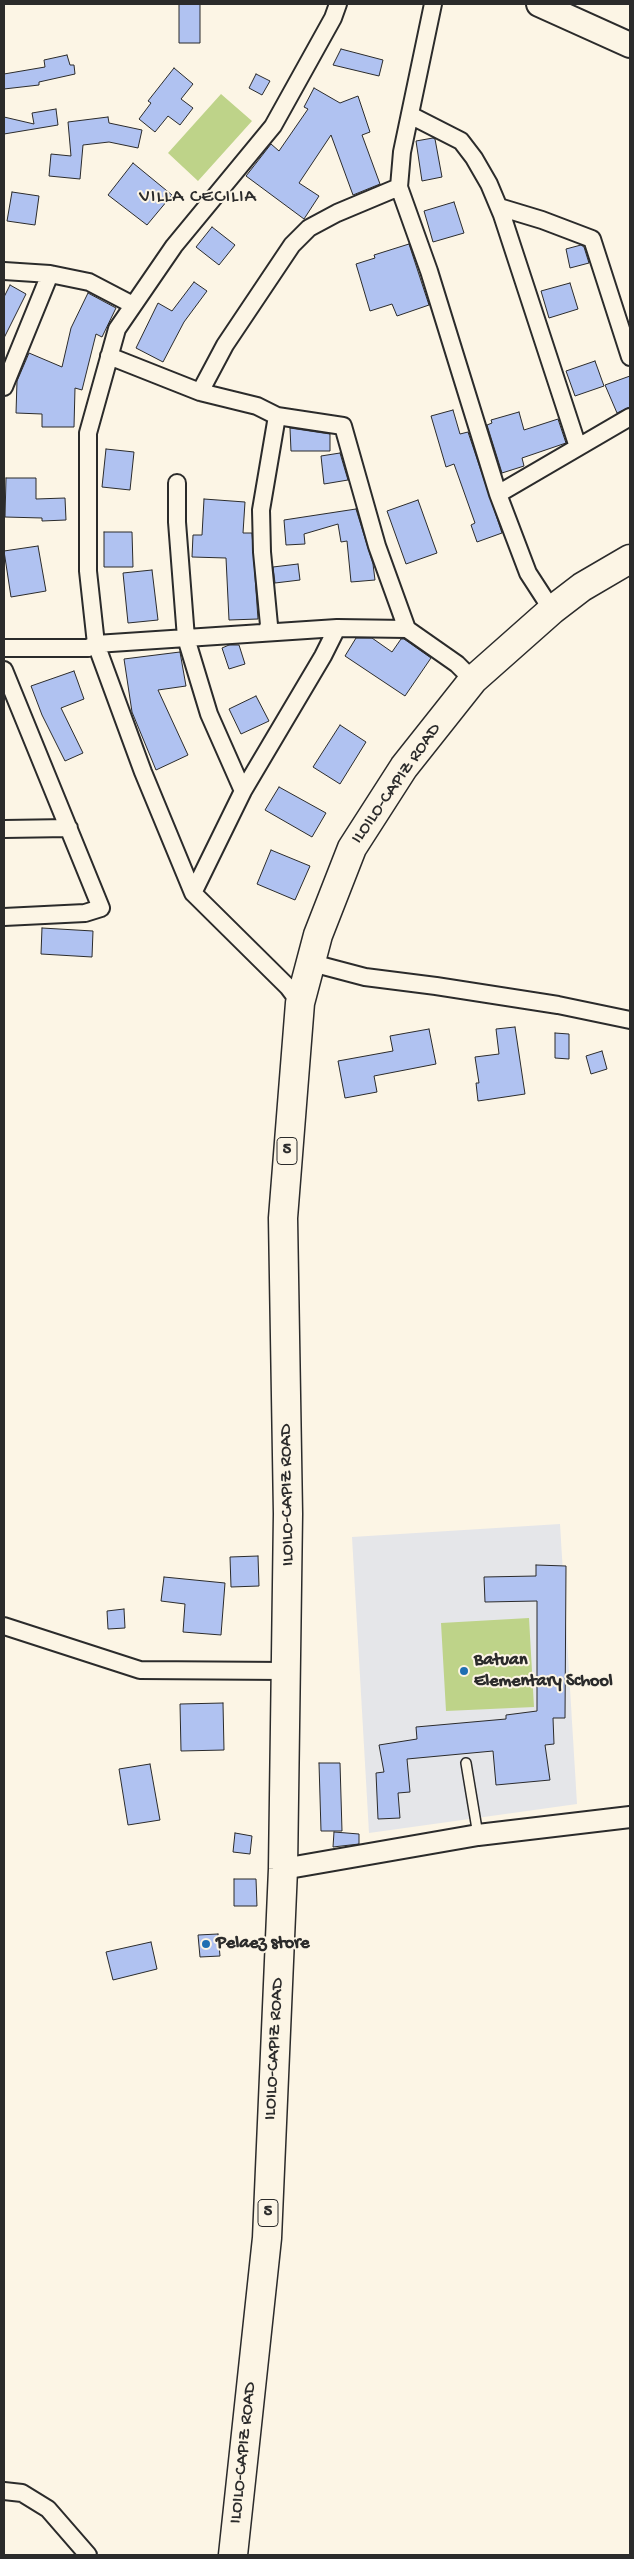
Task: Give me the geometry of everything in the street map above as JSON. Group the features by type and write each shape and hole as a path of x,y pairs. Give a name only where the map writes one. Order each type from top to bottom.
{"highway":[{"name":"ILOILO-CAPIZ ROAD","path":"233,2555 267,2238 284,1869 288,1514 283,1218 300,1003 318,935 352,848 404,767 473,680 552,610 582,587 630,559"}],"main road":[{"path":"539,4 630,45"}],"street":[{"path":"300,1003 288,987 193,893 143,772 96,644 88,571 88,433 117,329 174,246 273,126 333,18 338,4"},
{"path":"433,4 402,152 399,187 429,271 498,494 528,573 552,610"},
{"path":"410,115 461,141 485,177 499,207 578,447"},
{"path":"200,392 225,345 292,245 309,228 337,213 399,187"},
{"path":"499,207 542,220 592,239 630,357"},
{"path":"4,271 50,274 89,282 132,306"},
{"path":"4,387 50,274"},
{"path":"109,356 200,392 257,406 277,416 342,426 377,546 407,628 458,664 473,680"},
{"path":"266,632 269,625 262,552 261,510 277,416"},
{"path":"498,494 630,417"},
{"path":"177,483 177,522 186,638 209,714 244,791"},
{"path":"4,648 88,648 96,644 266,632 337,628 407,628"},
{"path":"193,893 244,791 323,656 337,628"},
{"path":"4,670 101,908 85,913 4,917"},
{"path":"4,829 68,828"},
{"path":"312,963 365,977 446,987 630,1020"},
{"path":"4,1626 140,1670 285,1672"},
{"path":"284,1869 478,1835 630,1818"},
{"path":"4,2490 22,2493 48,2508 88,2555"}],"lane":[{"path":"466,1763 478,1835"}],"shaded area":[{"name":"Batuan Elementary School","path":"560,1524 577,1804 369,1833 352,1537"}],"green space":[{"path":"221,94 252,121 198,181 168,153"},
{"path":"529,1618 534,1707 446,1711 441,1623"}],"building":[{"path":"179,4 200,4 200,43 179,43"},
{"path":"341,49 383,60 379,76 333,65"},
{"path":"67,55 70,65 74,65 75,74 39,82 39,85 4,89 4,74 45,67 44,60"},
{"path":"174,68 193,84 181,99 193,108 180,125 168,116 155,132 139,119 151,103 148,101"},
{"path":"256,74 270,81 262,95 249,88"},
{"path":"314,88 340,103 358,96 370,132 362,135 380,184 353,195 331,135 299,183 319,196 304,219 246,176 271,144 279,151 308,109 304,107"},
{"path":"56,109 58,125 4,134 4,117 34,124 32,113"},
{"path":"108,117 109,123 142,130 138,148 109,142 83,145 80,179 49,176 51,154 71,156 68,122"},
{"path":"435,139 442,177 422,181 416,141"},
{"path":"133,163 172,195 147,225 108,195"},
{"path":"12,192 39,196 35,225 7,221"},
{"path":"454,202 464,233 433,242 424,211"},
{"path":"212,227 235,245 219,265 196,247"},
{"path":"409,244 429,305 397,316 392,304 370,311 356,264 375,258 374,255"},
{"path":"581,245 584,247 589,263 570,268 566,249"},
{"path":"194,282 207,291 184,322 163,362 136,348 158,303 172,311"},
{"path":"570,283 578,309 549,318 541,291"},
{"path":"10,285 26,294 4,338 4,297"},
{"path":"88,293 116,308 102,337 96,334 82,390 75,388 74,427 42,427 42,414 16,413 17,381 29,353 62,367 71,328"},
{"path":"595,361 604,386 575,396 566,371"},
{"path":"630,376 630,407 617,413 605,385"},
{"path":"453,410 460,434 468,432 502,533 477,542 471,525 475,523 454,464 446,467 431,416"},
{"path":"519,412 524,430 558,419 566,443 522,458 524,466 502,473 487,425 492,423 491,420"},
{"path":"290,428 330,434 330,451 291,451"},
{"path":"106,449 134,452 130,490 102,487"},
{"path":"340,453 348,480 324,484 321,456"},
{"path":"6,478 36,478 36,499 65,498 66,520 42,521 42,518 5,517"},
{"path":"204,499 245,502 243,533 252,533 258,619 229,620 226,558 192,557 193,535 202,535"},
{"path":"418,500 437,553 406,564 387,511"},
{"path":"356,509 373,564 375,580 351,582 347,541 341,542 338,524 304,534 305,544 286,545 284,520"},
{"path":"104,532 132,532 133,567 104,567"},
{"path":"38,546 46,591 11,597 4,551"},
{"path":"298,564 300,580 275,583 273,567"},
{"path":"152,570 158,620 128,623 123,573"},
{"path":"356,638 372,638 392,652 401,639 404,639 431,658 405,696 345,656"},
{"path":"229,645 239,645 245,664 229,669 222,648"},
{"path":"180,652 186,686 158,690 188,755 156,770 132,712 124,659"},
{"path":"74,671 84,699 61,708 83,753 65,761 42,715 31,686"},
{"path":"256,696 269,721 241,734 229,709"},
{"path":"340,725 366,742 340,784 313,767"},
{"path":"279,787 326,813 312,837 265,810"},
{"path":"271,850 310,866 295,900 257,884"},
{"path":"42,928 93,931 92,957 41,954"},
{"path":"515,1027 525,1094 478,1101 476,1083 479,1083 475,1057 499,1054 496,1029"},
{"path":"429,1029 436,1064 374,1076 377,1092 345,1098 338,1061 393,1051 390,1036"},
{"path":"555,1033 569,1034 569,1059 555,1058"},
{"path":"602,1051 607,1069 591,1074 586,1056"},
{"path":"258,1556 259,1586 231,1587 230,1557"},
{"path":"536,1565 566,1566 565,1718 553,1718 554,1744 545,1745 550,1780 496,1785 493,1751 407,1759 410,1792 398,1793 400,1818 378,1819 376,1773 384,1772 379,1745 417,1739 416,1727 506,1719 506,1715 537,1711 537,1601 485,1602 484,1577 536,1576"},
{"path":"164,1577 225,1583 221,1635 183,1632 185,1604 161,1601"},
{"path":"124,1609 125,1628 108,1629 107,1611"},
{"path":"223,1703 224,1750 181,1751 180,1704"},
{"path":"319,1763 340,1763 342,1831 321,1831"},
{"path":"150,1764 160,1820 128,1825 119,1769"},
{"path":"334,1832 359,1834 359,1844 333,1847"},
{"path":"235,1833 252,1836 250,1854 233,1852"},
{"path":"234,1879 256,1879 257,1906 234,1906"},
{"path":"218,1934 220,1956 200,1957 198,1935"},
{"path":"151,1942 157,1969 113,1980 106,1952"}],"place":[{"name":"Batuan Elementary School","path":"464,1671"},
{"name":"Pelaez store","path":"206,1944"}],"district":[{"name":"VILLA CECILIA","path":"198,198"}]}
